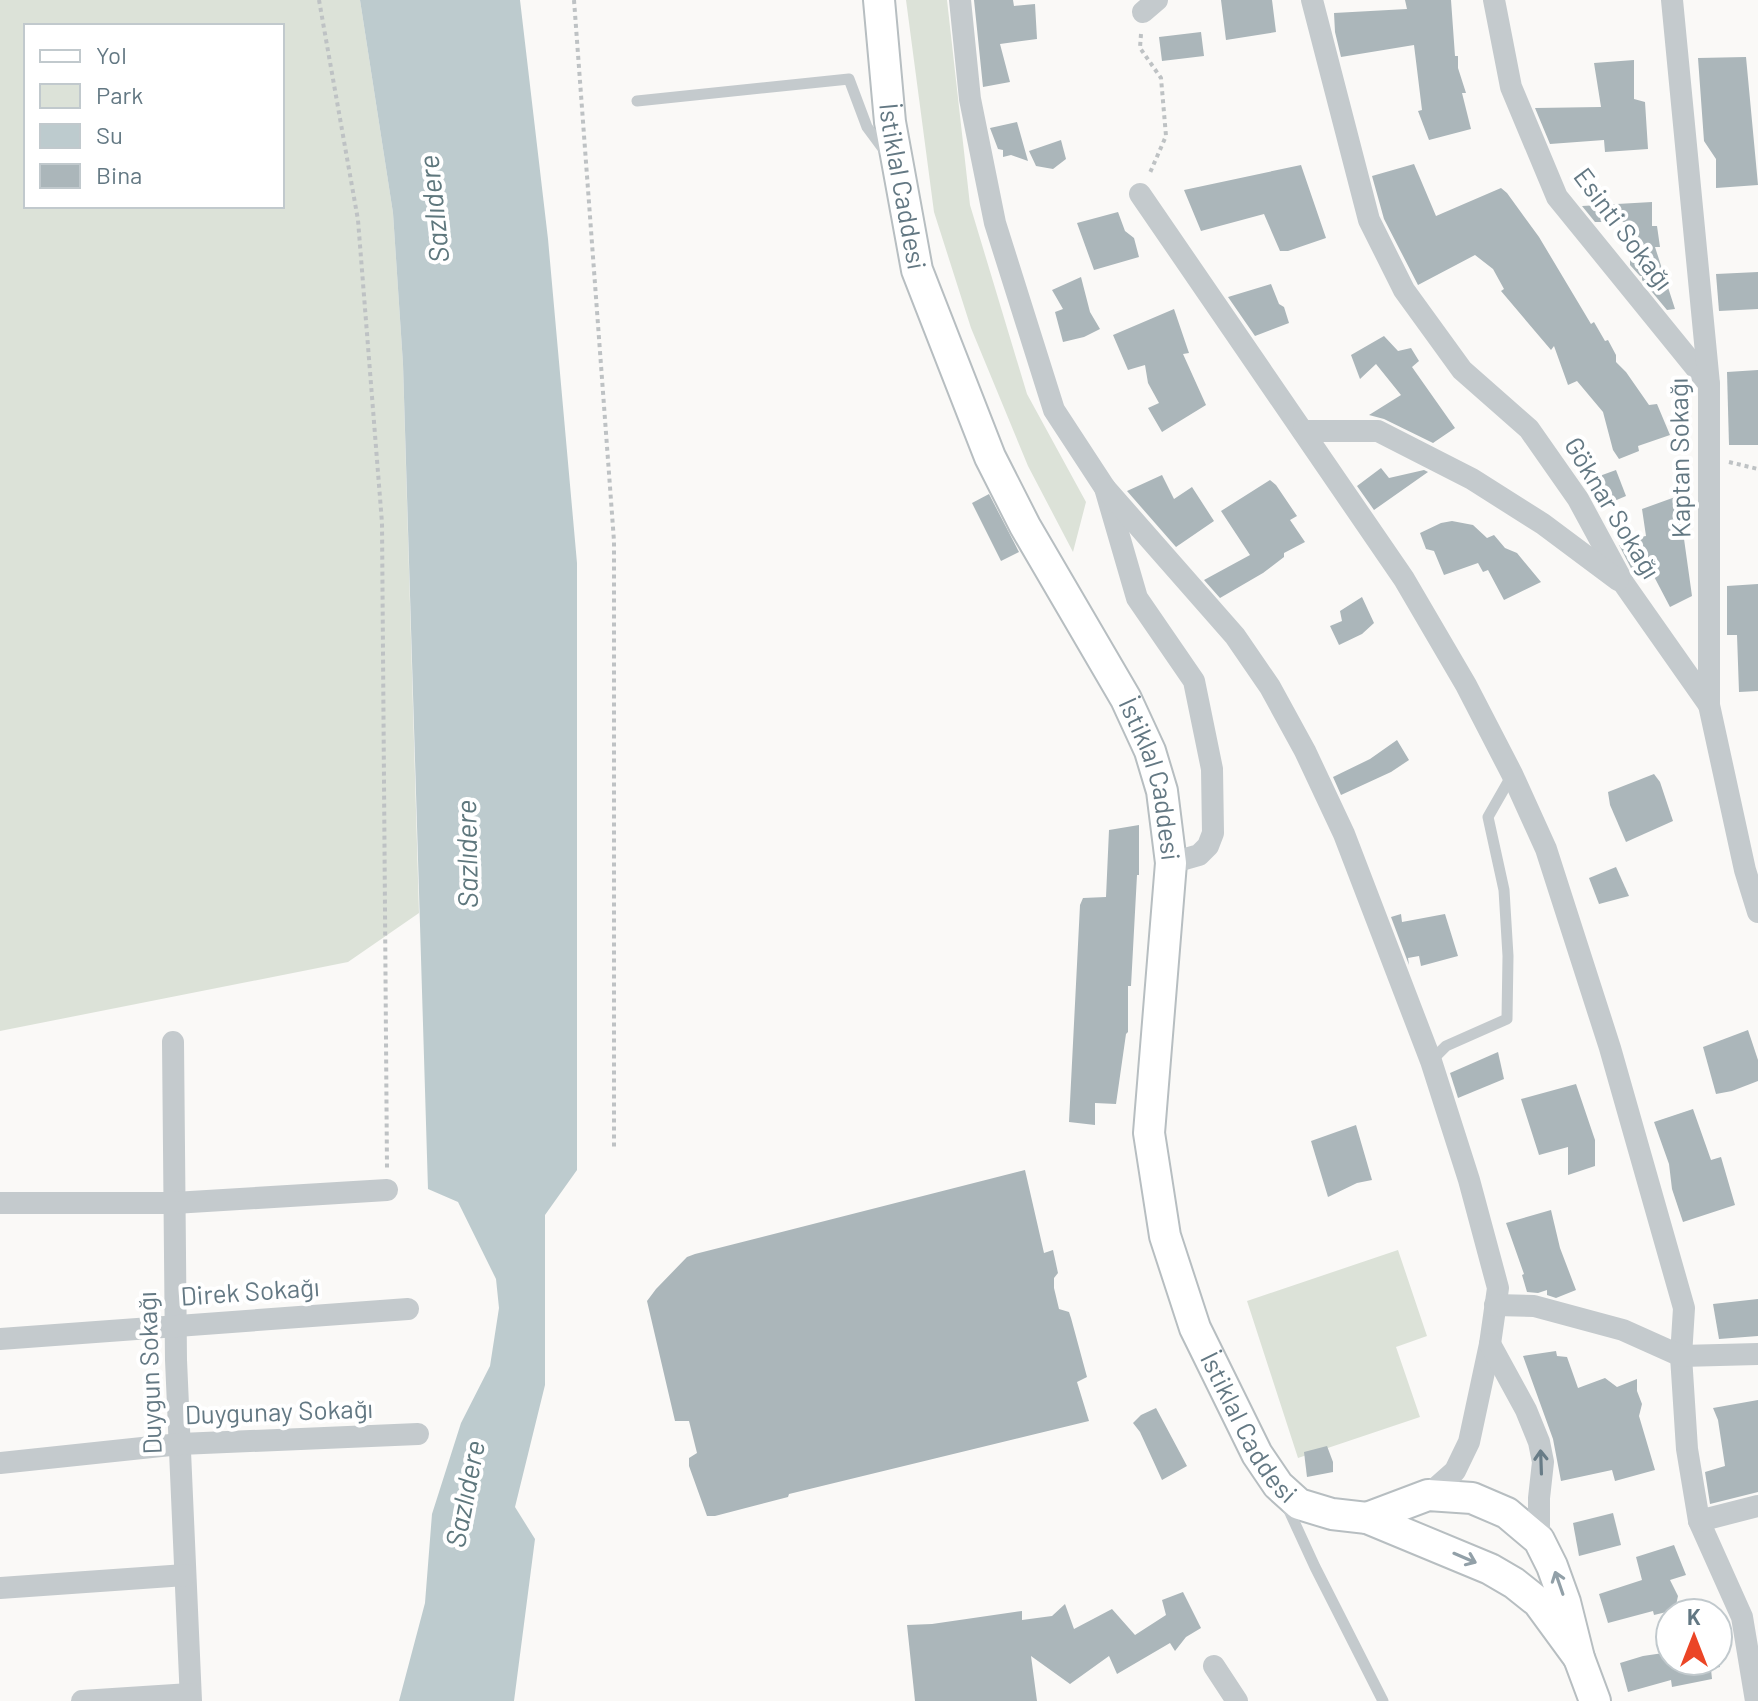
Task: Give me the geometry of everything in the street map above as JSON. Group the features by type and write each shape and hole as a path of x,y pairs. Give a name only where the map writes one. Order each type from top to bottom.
{"main road":[{"name":"İstiklal Caddesi","path":"879,0 890,122 917,270 990,457 1025,526 1126,699 1150,751 1162,791 1171,863 1149,1133 1165,1236 1195,1328 1257,1454 1278,1485 1299,1504 1316,1510 1367,1518 1460,1554 1502,1576 1538,1602 1579,1658"},
{"name":"İstiklal Caddesi","path":"1367,1518 1428,1495 1472,1498 1507,1513 1539,1540 1560,1585 1579,1658 1595,1701"},
{"path":"1423,1542 1415,1531 1414,1517 1428,1495"},
{"path":"1502,1576 1514,1577 1527,1570 1537,1558 1539,1540"}],"street":[{"path":"960,0 970,99 995,223 1054,410 1105,488 1235,636 1270,687 1305,751 1344,834 1431,1061 1498,1288 1490,1344 1469,1442 1455,1471 1428,1495"},
{"name":"Göknar Sokağı","path":"1312,0 1369,220 1404,290 1462,370 1529,429 1578,499 1624,584 1709,705"},
{"name":"Esinti Sokağı","path":"1494,0 1511,87 1557,197 1709,384"},
{"name":"Kaptan Sokağı","path":"1672,0 1709,384 1709,705 1745,870 1758,912"},
{"path":"1140,194 1404,579 1466,685 1546,849 1610,1048 1684,1308 1681,1356 1687,1449 1699,1521 1750,1616 1756,1701"},
{"path":"1303,431 1378,431 1472,479 1543,524 1624,584"},
{"path":"1105,488 1137,598 1194,681 1212,769 1213,833 1208,846 1199,855 1171,863"},
{"name":"Duygun Sokağı","path":"173,1042 176,1325 191,1698"},
{"path":"0,1203 174,1203 387,1190"},
{"path":"1495,1305 1534,1306 1623,1330 1681,1356 1758,1354"},
{"name":"Direk Sokağı","path":"0,1339 408,1309"},
{"path":"1490,1344 1526,1410 1539,1442 1543,1462 1539,1540"},
{"name":"Duygunay Sokağı","path":"0,1463 180,1444 418,1434"},
{"path":"1699,1521 1758,1506"},
{"path":"0,1588 185,1575"},
{"path":"1214,1666 1237,1701"},
{"path":"82,1701 191,1698"}],"lane":[{"path":"637,101 849,79 867,127 897,167"},
{"path":"1431,1061 1446,1046 1507,1019 1508,956 1504,890 1488,817 1512,774"},
{"path":"1278,1485 1315,1567 1383,1701"}],"path":[{"path":"319,0 358,220 382,523 387,1190"},
{"path":"574,0 614,541 614,1147"},
{"path":"1140,194 1166,136 1161,78 1140,48 1150,6"}],"green space":[{"path":"0,0 360,0 393,213 403,364 419,913 348,962 0,1031"},
{"path":"906,0 947,0 970,205 1027,394 1086,502 1073,552 1028,466 971,328 934,212"},
{"path":"1398,1250 1427,1336 1396,1347 1420,1417 1298,1458 1247,1301"}],"water":[{"name":"Sazlıdere","path":"360,0 520,0 548,239 577,563 577,1170 545,1215 545,1385 515,1507 535,1539 514,1701 399,1701 425,1603 432,1514 461,1423 490,1366 499,1308 496,1279 458,1202 428,1189 403,364 393,213"}],"building":[{"path":"974,0 1013,0 1014,6 1035,4 1037,39 1000,44 1010,82 983,87"},
{"path":"1221,0 1272,0 1276,32 1226,40"},
{"path":"1405,0 1451,0 1455,56 1458,56 1458,68 1466,93 1462,93 1471,129 1429,140 1418,111 1422,110 1414,45 1341,57 1334,13 1407,9"},
{"path":"1201,32 1204,56 1162,61 1159,37"},
{"path":"1746,57 1758,185 1716,188 1716,159 1704,141 1698,58"},
{"path":"1634,60 1634,99 1645,102 1648,149 1605,152 1604,140 1550,144 1535,108 1601,107 1594,63"},
{"path":"1017,122 1028,161 1011,155 1003,157 1003,150 998,149 990,128"},
{"path":"1061,140 1066,159 1053,169 1036,166 1029,151"},
{"path":"1414,164 1436,216 1501,188 1507,193 1539,237 1591,324 1594,322 1605,341 1608,340 1616,362 1649,405 1657,404 1670,435 1638,446 1639,451 1619,459 1613,450 1603,412 1577,381 1568,385 1554,346 1551,350 1501,291 1504,289 1493,269 1475,255 1418,285 1384,219 1372,176"},
{"path":"1301,165 1326,238 1280,251 1264,214 1201,231 1184,190"},
{"path":"1652,202 1652,226 1657,226 1660,247 1655,247 1675,309 1667,310 1630,265 1630,222 1595,222 1582,206"},
{"path":"1118,212 1125,231 1134,238 1139,257 1094,270 1077,223"},
{"path":"1758,272 1758,309 1719,311 1716,274"},
{"path":"1081,277 1090,312 1100,329 1063,342 1055,312 1063,309 1052,290"},
{"path":"1271,284 1289,323 1255,336 1228,297"},
{"path":"1174,309 1189,353 1183,354 1206,405 1162,432 1148,408 1159,403 1148,383 1145,365 1128,370 1113,335"},
{"path":"1384,336 1398,351 1411,348 1419,361 1412,367 1455,428 1433,443 1369,415 1401,395 1376,364 1360,379 1351,355"},
{"path":"1758,370 1758,445 1729,445 1727,372"},
{"path":"1381,468 1389,478 1424,470 1428,472 1374,510 1357,486"},
{"path":"1616,470 1626,496 1605,505 1594,478"},
{"path":"1162,475 1174,499 1192,487 1214,521 1176,547 1127,491"},
{"path":"1270,480 1297,516 1290,520 1305,542 1284,553 1284,557 1263,573 1220,598 1204,580 1250,555 1221,511"},
{"path":"989,494 1019,552 1001,561 972,503"},
{"path":"1678,496 1692,596 1670,607 1648,565 1632,570 1619,545 1623,545 1623,540 1646,536 1642,509"},
{"path":"1452,521 1473,525 1487,538 1494,535 1505,548 1517,553 1541,582 1504,600 1488,570 1483,572 1478,563 1444,575 1434,551 1426,549 1420,533"},
{"path":"1758,584 1758,691 1739,692 1737,635 1727,635 1727,586"},
{"path":"1362,597 1374,623 1362,634 1339,645 1330,626 1342,621 1340,611"},
{"path":"1397,740 1409,760 1391,772 1341,795 1333,777 1370,759"},
{"path":"1654,774 1660,782 1673,821 1626,842 1610,805 1608,792"},
{"path":"1139,825 1139,875 1131,986 1128,986 1128,1032 1116,1104 1095,1103 1095,1125 1069,1122 1080,905 1083,898 1106,897 1109,830"},
{"path":"1616,867 1629,896 1599,904 1589,878"},
{"path":"1401,914 1402,922 1445,914 1458,956 1421,966 1419,956 1408,958 1409,965 1391,917"},
{"path":"1748,1030 1758,1060 1758,1081 1716,1094 1703,1047"},
{"path":"1498,1052 1504,1079 1458,1098 1450,1073"},
{"path":"1576,1084 1595,1140 1595,1166 1568,1175 1568,1147 1539,1155 1521,1099"},
{"path":"1693,1109 1711,1160 1721,1157 1735,1205 1683,1222 1672,1189 1669,1164 1654,1122"},
{"path":"1356,1125 1372,1180 1357,1183 1328,1197 1311,1141"},
{"path":"1025,1170 1044,1253 1053,1250 1058,1273 1054,1278 1054,1288 1059,1309 1069,1312 1087,1377 1077,1382 1089,1421 707,1516 689,1466 689,1458 697,1453 689,1421 675,1421 647,1301 656,1289 687,1257 695,1254"},
{"path":"1551,1210 1560,1248 1576,1290 1556,1298 1547,1295 1547,1290 1527,1292 1506,1223"},
{"path":"1758,1299 1758,1336 1719,1339 1713,1304"},
{"path":"1556,1351 1557,1356 1567,1357 1578,1388 1605,1378 1617,1387 1637,1379 1642,1404 1639,1416 1655,1470 1615,1481 1612,1470 1561,1481 1553,1439 1523,1356"},
{"path":"1758,1400 1758,1492 1710,1504 1705,1472 1725,1466 1718,1420 1713,1408"},
{"path":"1156,1408 1187,1466 1162,1480 1133,1423"},
{"path":"1327,1446 1333,1472 1307,1477 1304,1452"},
{"path":"1613,1513 1621,1545 1579,1556 1573,1523"},
{"path":"1674,1545 1686,1575 1670,1580 1678,1597 1654,1597 1654,1615 1653,1611 1608,1623 1599,1594 1642,1580 1636,1557"},
{"path":"1183,1592 1201,1628 1186,1637 1175,1651 1170,1643 1117,1674 1109,1656 1070,1684 1031,1656 1037,1701 915,1701 907,1625 1022,1611 1022,1620 1052,1616 1065,1604 1074,1629 1112,1609 1135,1635 1166,1615 1162,1600"},
{"path":"1654,1654 1654,1677 1712,1679 1672,1687 1671,1680 1628,1692 1620,1663"}]}
